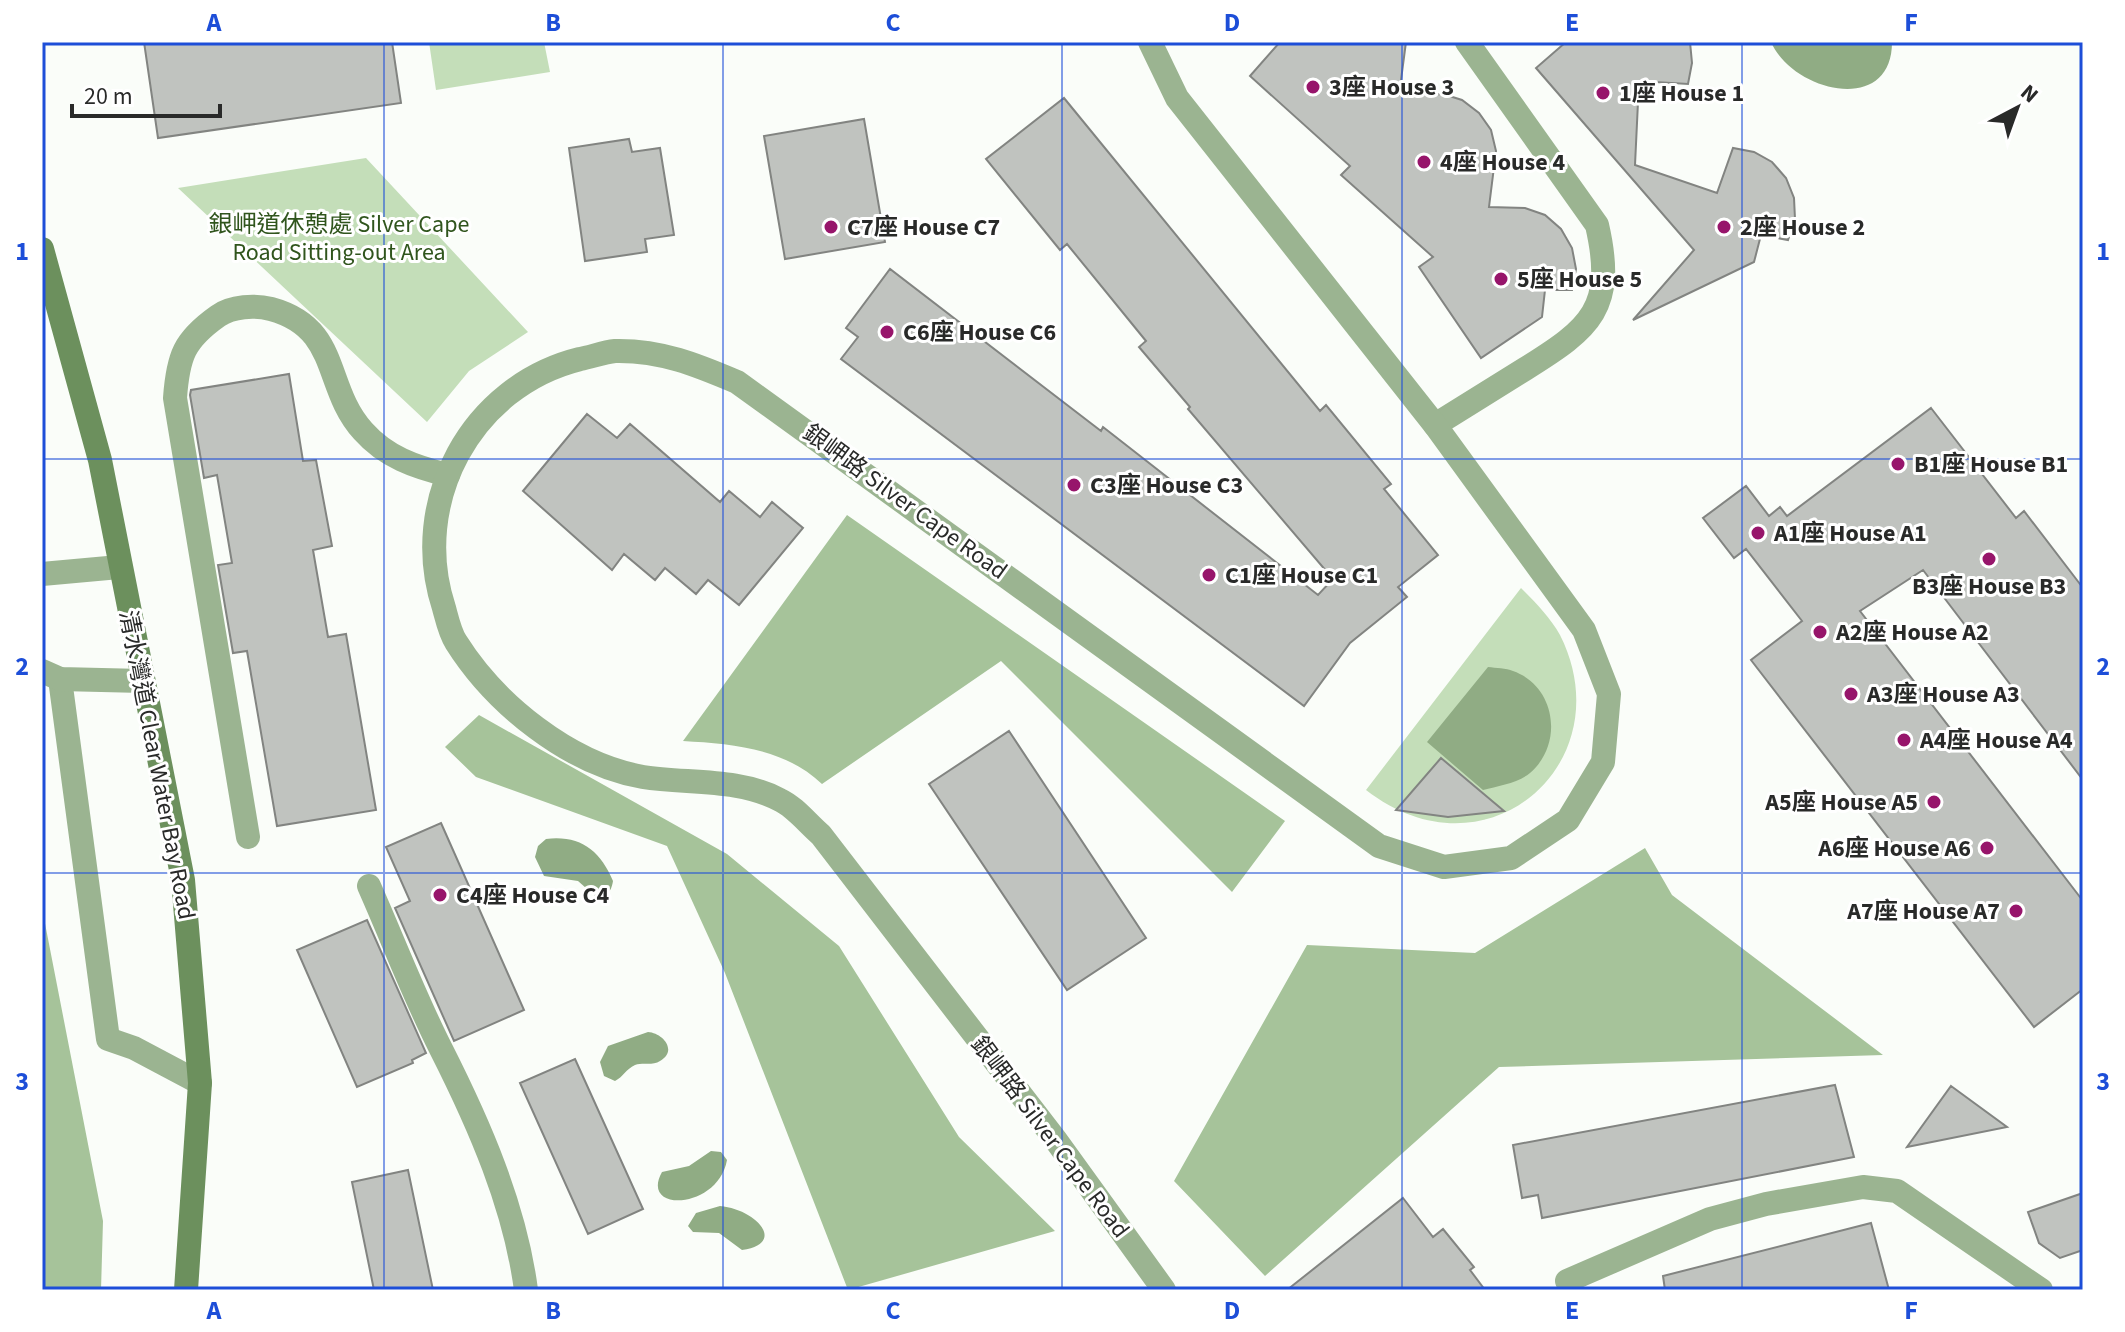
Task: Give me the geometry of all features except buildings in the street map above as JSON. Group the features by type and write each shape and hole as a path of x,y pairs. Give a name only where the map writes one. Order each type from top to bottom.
{"main road":[{"name":"清水灣道 Clear Water Bay Road","path":"42,249 100,460 183,880 200,1083 186,1290"}],"street":[{"name":"銀岬路 Silver Cape Road","path":"1150,42 1177,98 1435,425 1584,630 1609,694 1603,762 1568,820 1511,858 1444,867 1379,846 737,382 678,357 613,351 550,367 496,402 456,452 435,514 434,578 454,640 493,692 545,732 590,759 641,776 743,787 781,800 821,835 1055,1139 1164,1290"},
{"path":"1435,425 1575,338 1592,315 1603,286 1604,255 1597,225 1467,42"},
{"path":"248,837 175,398 178,363 195,332 224,312 257,306 292,315 318,337 343,401 361,429 386,452 416,467 448,475"},
{"path":"42,574 119,567"},
{"path":"143,681 51,675 108,1039 134,1048 200,1083"},
{"path":"369,886 440,1049 463,1089 520,1242 526,1290"},
{"path":"1567,1281 1710,1219 1766,1204 1863,1187 1897,1191 2041,1290"}],"green space":[{"path":"429,42 544,42 550,72 436,90"},
{"name":"銀岬道休憩處 Silver Cape Road Sitting-out Area","path":"366,158 528,332 469,371 427,422 178,188"},
{"path":"1521,588 1560,635 1575,682 1574,726 1559,765 1532,795 1497,816 1456,823 1412,816 1366,790"}],"shaded area":[{"path":"1771,42 1892,42 1888,65 1876,80 1860,88 1840,88 1799,74"},
{"path":"847,515 1285,821 1232,892 1001,661 822,784 775,755 739,746 683,741"},
{"path":"1488,667 1513,671 1539,689 1546,702 1551,732 1541,761 1530,773 1514,782 1483,790 1427,742"},
{"path":"479,715 727,854 839,946 959,1137 1055,1231 848,1290 725,973 667,846 476,777 445,747"},
{"path":"546,839 579,842 595,853 613,881 610,891 595,896 578,881 544,876 535,857 538,846"},
{"path":"1645,848 1672,895 1883,1055 1499,1067 1265,1276 1174,1181 1307,945 1475,953"},
{"path":"42,908 103,1221 101,1290 42,1290"},
{"path":"648,1032 666,1043 668,1052 665,1057 654,1063 635,1065 615,1081 604,1076 600,1062 608,1046"},
{"path":"711,1151 721,1152 727,1160 721,1177 710,1189 682,1200 661,1194 658,1185 662,1172 689,1166"},
{"path":"720,1206 733,1208 754,1219 761,1226 763,1241 742,1250 719,1233 693,1232 688,1226 696,1213"}],"place":[{"name":"3座 House 3","path":"1313,87"},
{"name":"1座 House 1","path":"1603,93"},
{"name":"4座 House 4","path":"1424,162"},
{"name":"C7座 House C7","path":"831,227"},
{"name":"2座 House 2","path":"1724,227"},
{"name":"5座 House 5","path":"1501,279"},
{"name":"C6座 House C6","path":"887,332"},
{"name":"B1座 House B1","path":"1898,464"},
{"name":"C3座 House C3","path":"1074,485"},
{"name":"A1座 House A1","path":"1758,533"},
{"name":"B3座 House B3","path":"1989,559"},
{"name":"C1座 House C1","path":"1209,575"},
{"name":"A2座 House A2","path":"1820,632"},
{"name":"A3座 House A3","path":"1851,694"},
{"name":"A4座 House A4","path":"1904,740"},
{"name":"A5座 House A5","path":"1934,802"},
{"name":"A6座 House A6","path":"1987,848"},
{"name":"C4座 House C4","path":"440,895"},
{"name":"A7座 House A7","path":"2016,911"}]}
